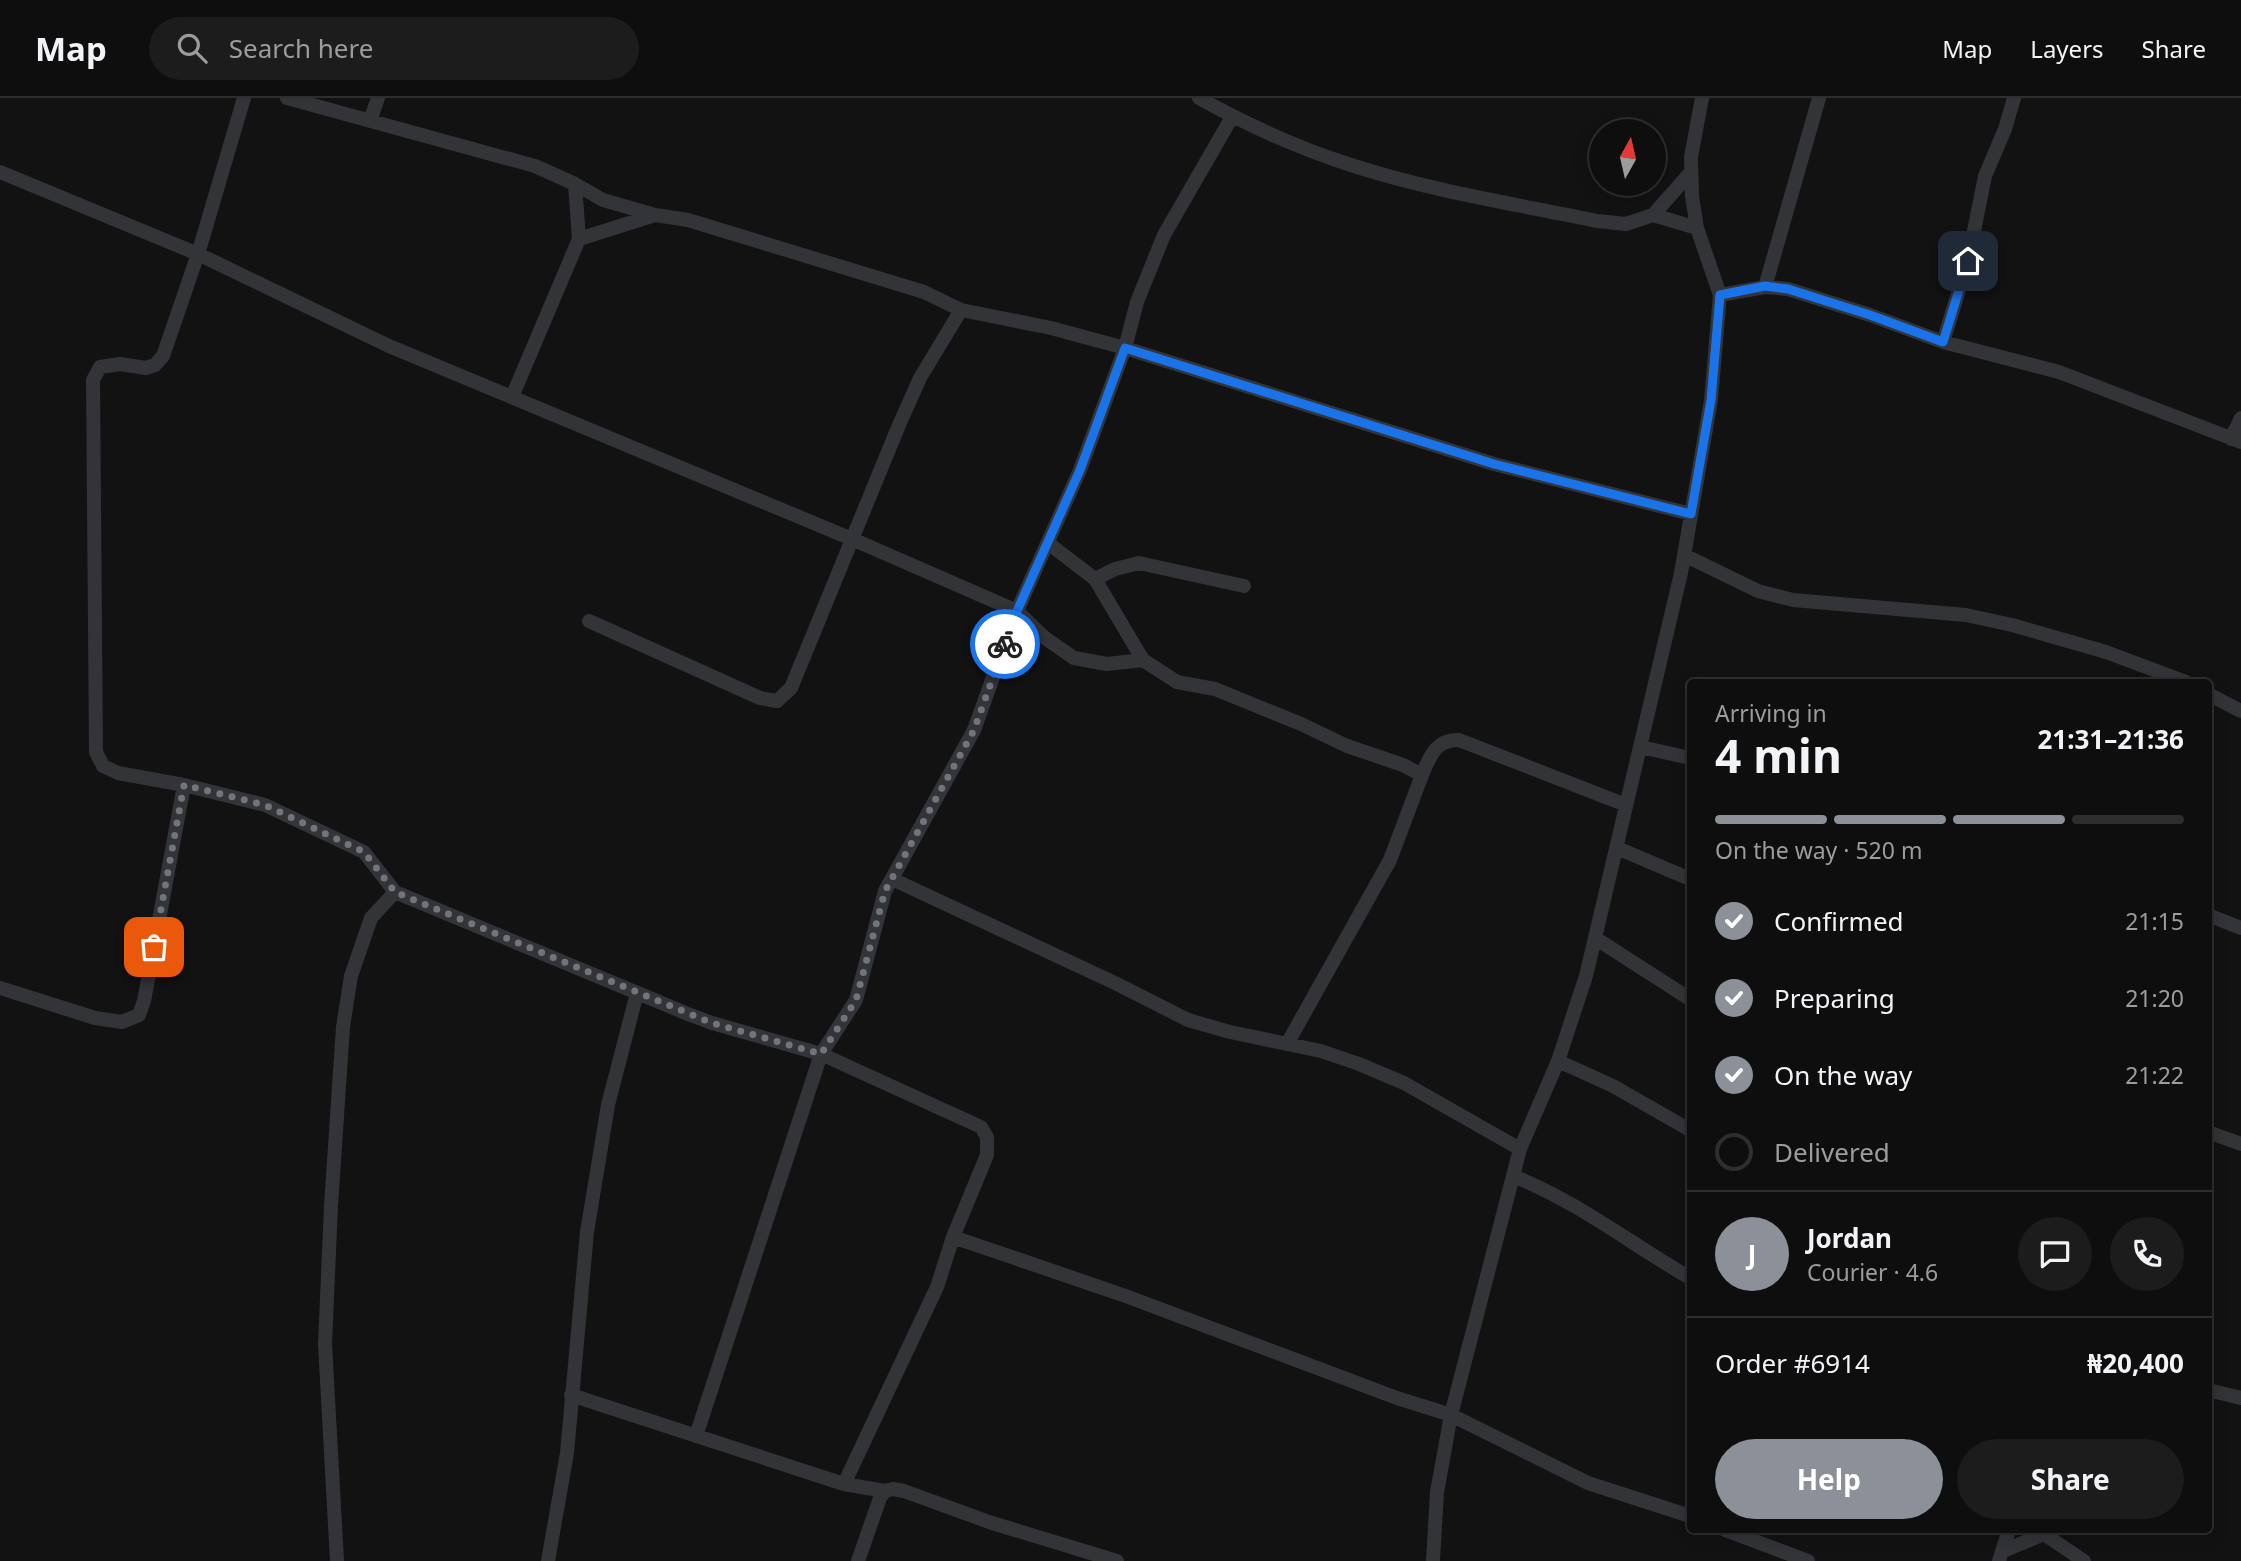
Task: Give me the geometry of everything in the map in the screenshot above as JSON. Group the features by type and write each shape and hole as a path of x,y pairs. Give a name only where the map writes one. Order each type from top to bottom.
{"street":[{"path":"244,98 198,254 163,355 155,365 146,368 120,364 100,366 93,380 96,751 103,766 118,773 184,785 265,805 364,852 395,892 712,1023 821,1054 981,1128 987,1137 987,1155 953,1237 937,1287 844,1484"},
{"path":"287,98 536,166 603,200 655,215 688,220 924,292 961,310 1051,328 1125,348 1494,464 1691,514"},
{"path":"370,121 378,98"},
{"path":"1199,98 1232,117 1352,166 1426,186 1597,221 1626,224 1653,215 1691,172"},
{"path":"1433,1561 1437,1492 1451,1415 1520,1149 1559,1061 1595,938 1684,555 1711,400 1720,295 1697,228 1691,172 1691,156 1702,98"},
{"path":"1765,286 1819,98"},
{"path":"1943,342 1968,261 1984,176 2005,130 2014,98"},
{"path":"696,1436 821,1054 856,1000 885,891 974,730 1017,611 1080,470 1164,235 1232,117"},
{"path":"0,172 198,254 348,328 1017,611 1045,638 1074,658 1107,664 1143,660"},
{"path":"512,397 579,239 575,184"},
{"path":"579,239 655,215"},
{"path":"1653,215 1697,228"},
{"path":"1720,295 1765,286 1788,289 1943,342 2059,372 2236,441 2241,418"},
{"path":"589,621 760,698 778,701 791,688 920,378 961,310"},
{"path":"1048,543 1095,579 1143,660 1177,682 1215,689 1422,775"},
{"path":"1684,555 1758,591 1793,600 1966,615 2072,641 2178,679"},
{"path":"1095,579 1115,569 1139,563 1244,586"},
{"path":"2212,696 2241,711"},
{"path":"1287,1044 1390,860 1422,775 1438,744 1458,740 1626,805"},
{"path":"1641,747 1687,757"},
{"path":"0,988 95,1018 122,1022 139,1015 144,1001 184,785"},
{"path":"1617,848 1687,877"},
{"path":"892,879 1188,1020 1334,1055 1404,1083 1520,1149"},
{"path":"337,1561 324,1344 344,1027 351,976 371,918 395,892"},
{"path":"2212,917 2241,928"},
{"path":"1595,938 1687,997"},
{"path":"548,1561 568,1453 587,1232 608,1105 637,993"},
{"path":"1559,1061 1613,1086 1687,1128"},
{"path":"2212,1133 2241,1144"},
{"path":"1513,1176 1572,1204 1687,1276"},
{"path":"953,1237 1123,1295 1397,1398 1451,1415 1588,1483 1687,1515"},
{"path":"2212,1391 2241,1398"},
{"path":"571,1395 844,1484 885,1491 904,1491 992,1523 1117,1561"},
{"path":"858,1561 880,1497 885,1491"},
{"path":"1733,1533 1808,1561"},
{"path":"2001,1556 2008,1533"},
{"path":"2001,1556 2041,1533"},
{"path":"2044,1533 2084,1561"}],"way so far":[{"path":"154,947 184,785 265,805 364,852 395,892 712,1023 821,1054 856,1000 885,891 974,730 1005,644"}],"route":[{"path":"1005,644 1080,470 1125,348 1494,464 1691,514 1711,400 1720,295 1765,286 1788,289 1943,342 1968,261"}]}
